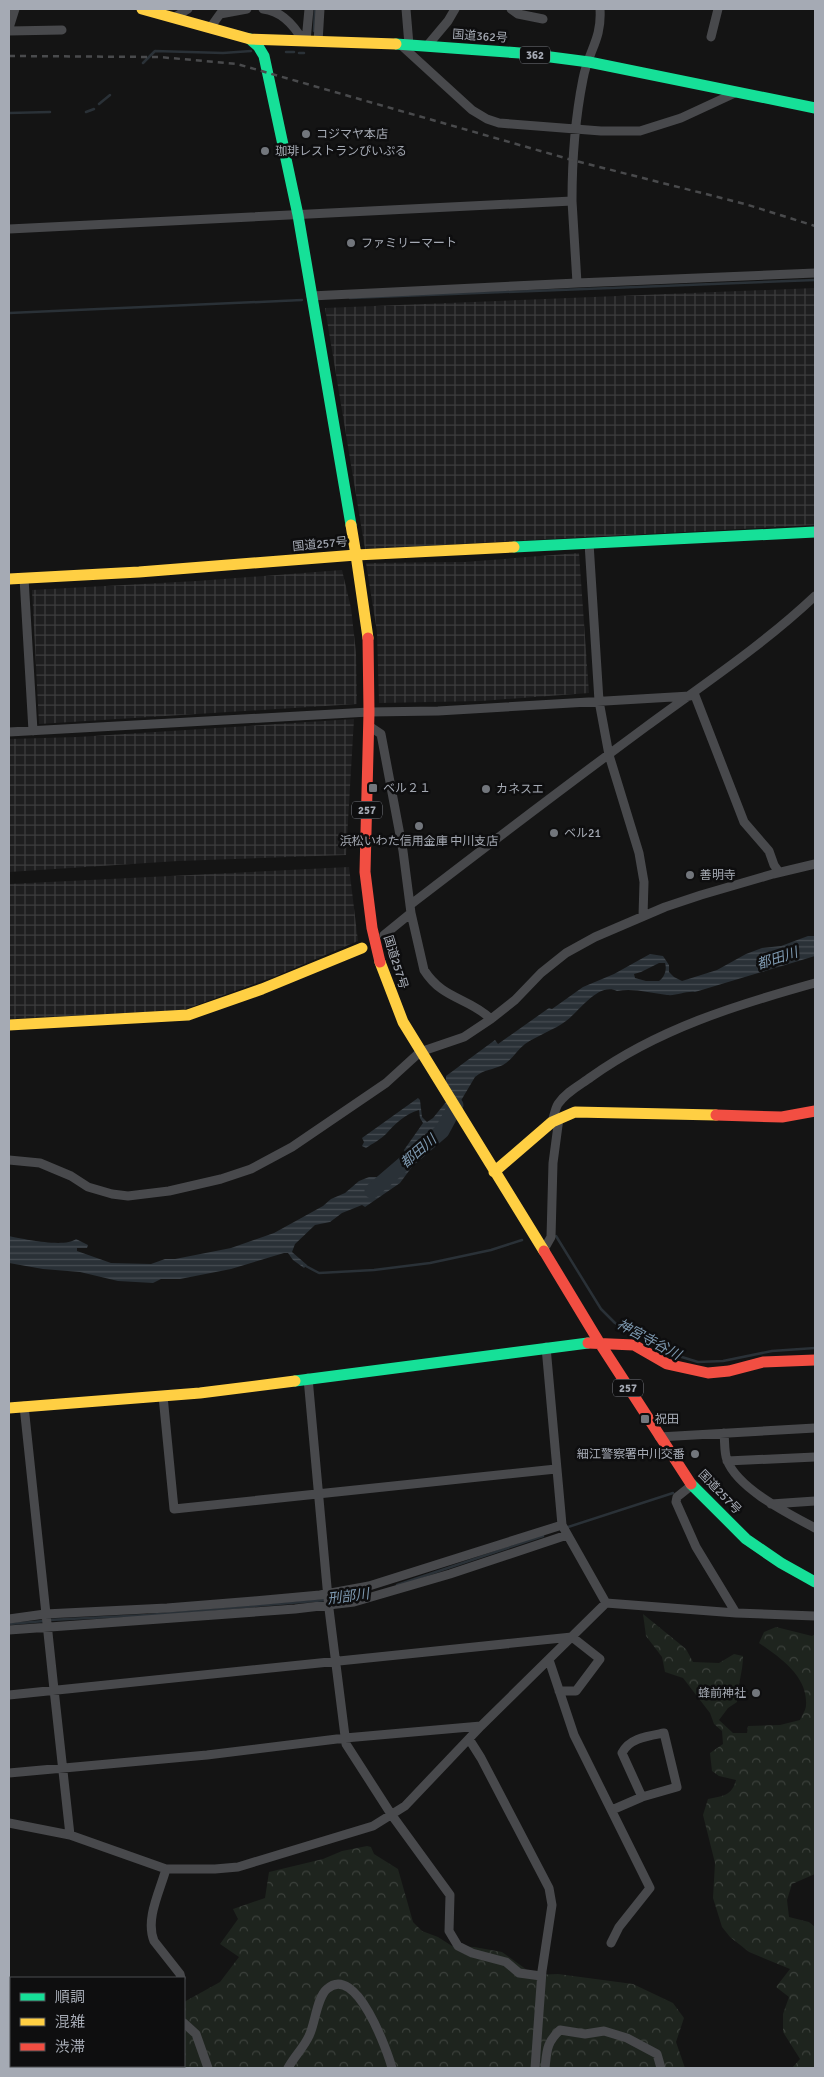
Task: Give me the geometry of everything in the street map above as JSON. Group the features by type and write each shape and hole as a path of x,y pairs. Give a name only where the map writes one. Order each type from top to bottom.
{"main road":[{"name":"国道362号","path":"142,9 250,39 405,44 520,53 588,62 815,108"},
{"path":"250,39 258,46 264,56 298,215 356,555 815,532"},
{"name":"国道257号","path":"9,579 139,572 356,555 368,638 369,726 365,872 372,928 381,966 402,1022 599,1342 692,1485 746,1539 781,1563 815,1582"},
{"path":"9,1026 188,1015 262,989 362,948"},
{"path":"494,1172 556,1120 575,1112 782,1117 815,1110"},
{"path":"9,1408 163,1396 599,1342 634,1345 667,1364 708,1373 729,1371 763,1362 815,1360"}],"street":[{"path":"15,9 9,30 62,30"},
{"path":"174,18 188,9"},
{"path":"210,28 220,14 248,9"},
{"path":"263,9 276,12 285,18 304,41"},
{"path":"304,41 309,9"},
{"path":"318,42 320,9"},
{"path":"406,9 405,44 472,110 486,119 512,124 613,132 650,129 681,118 738,92"},
{"path":"427,46 448,21 455,9"},
{"path":"511,9 518,14 543,19"},
{"path":"577,283 572,201 572,160 583,76 601,24 600,9"},
{"path":"711,37 718,9"},
{"path":"9,229 572,201"},
{"path":"311,296 815,273"},
{"path":"589,543 599,701 609,755 638,853 644,882 643,916"},
{"path":"24,578 34,731"},
{"path":"384,935 410,909 609,755 789,621 815,596"},
{"path":"9,732 369,712 438,711 692,694"},
{"path":"692,694 744,822 770,851 774,865 779,872"},
{"path":"369,726 381,734 403,851 410,909 424,970 436,986 448,995 481,1009 491,1019"},
{"path":"9,1160 40,1163 71,1176 88,1187 112,1194 128,1196 194,1186 251,1169 292,1147 386,1083 421,1054 464,1037 491,1019 515,1000 541,973 566,953 595,937 643,916 701,895 779,872 815,864"},
{"path":"543,1251 551,1237 553,1163 558,1104 569,1093 615,1059 651,1039 741,1004 815,983"},
{"path":"546,1348 556,1470 564,1529 606,1603"},
{"path":"308,1378 328,1599 346,1744 391,1814 450,1895 449,1931 458,1946 472,1953 506,1962 519,1973 542,1976"},
{"path":"163,1396 174,1509 556,1470"},
{"path":"24,1406 45,1620 55,1690 70,1835"},
{"path":"659,1437 815,1428"},
{"path":"724,1433 727,1461 736,1477 771,1504 815,1528"},
{"path":"727,1461 815,1458"},
{"path":"692,1485 677,1497 676,1502 696,1547 736,1612"},
{"path":"771,1504 815,1501"},
{"path":"9,1619 45,1620 383,1595 564,1529"},
{"path":"328,1599 564,1529"},
{"path":"9,1822 70,1835 166,1870 238,1867 373,1826 406,1806 481,1726 606,1603 815,1616"},
{"path":"9,1630 45,1620"},
{"path":"9,1695 572,1637 600,1659 576,1691 559,1690"},
{"path":"549,1660 574,1735 650,1888 619,1927 611,1943"},
{"path":"9,1773 207,1755 345,1738 481,1726"},
{"path":"612,1810 642,1797 676,1787 664,1733 643,1737 625,1746 622,1753 642,1797"},
{"path":"469,1739 549,1888 552,1904 542,1976 536,2068"},
{"path":"166,1870 154,1907 151,1934 154,1941 181,1977"},
{"path":"288,2068 309,2036 323,1993 334,1985 341,1985 355,1994 365,2005 392,2068"},
{"path":"185,2024 196,2034 208,2068"},
{"path":"544,2068 550,2039 560,2030 585,2034 604,2031 627,2038 657,2054 661,2068"}],"shaded area":[{"path":"815,288 815,525 365,549 325,308"},
{"path":"579,553 589,693 481,701 379,703 377,632 366,563 465,562"},
{"path":"342,570 351,608 356,652 357,704 39,724 32,590 197,581"},
{"path":"354,719 346,855 178,861 9,872 9,739 78,737"},
{"path":"349,867 358,941 276,976 183,1010 9,1019 9,884"}],"green space":[{"path":"643,1614 686,1649 693,1662 719,1663 734,1654 743,1656 737,1702 728,1708 719,1720 733,1733 747,1733 748,1726 780,1725 800,1720 806,1705 802,1685 791,1668 759,1643 764,1632 776,1627 812,1636 815,1634 815,1874 792,1884 787,1900 789,1917 809,1922 815,1927 815,2068 792,2068 800,2059 783,2032 783,2014 789,1997 776,1987 790,1969 749,1952 730,1937 722,1927 713,1898 715,1863 703,1815 708,1799 722,1796 729,1792 736,1780 719,1776 712,1771 710,1753 723,1744 722,1731 714,1724 710,1713 683,1678 665,1672 662,1657 646,1636"},
{"path":"367,1846 371,1847 374,1854 398,1869 413,1922 422,1931 438,1937 452,1946 474,1947 502,1952 534,1975 558,1974 633,1984 673,2003 684,2018 676,2042 685,2068 185,2068 185,2001 220,1982 239,1957 220,1944 238,1919 233,1909 265,1898 269,1872 323,1859 342,1851"}],"water":[{"path":"808,936 815,936 815,956 695,992 671,995 636,990 617,991 610,989 596,994 566,1021 525,1044 506,1063 482,1072 475,1077 450,1119 440,1129 400,1183 365,1207 362,1205 342,1213 330,1222 315,1225 295,1244 292,1252 307,1265 304,1268 293,1260 288,1253 284,1253 231,1269 180,1279 161,1279 153,1283 118,1281 80,1272 43,1269 9,1263 9,1236 54,1243 71,1242 76,1239 88,1245 87,1248 77,1248 77,1251 111,1263 151,1264 165,1259 175,1259 231,1248 274,1233 323,1206 331,1199 345,1193 359,1181 369,1177 390,1177 405,1154 404,1150 423,1123 419,1110 405,1117 384,1136 366,1148 362,1146 364,1142 362,1138 418,1098 420,1100 422,1117 427,1122 433,1118 446,1102 446,1076 495,1040 498,1044 583,987 614,974 650,954 663,956 669,965 669,972 682,981 717,970 746,954 762,948 781,946","holes":["659,963 665,963 665,973 659,981 646,981 635,978 634,974"]}],"waterway":[{"path":"314,31 315,9"},
{"path":"143,63 155,51 223,53 251,51"},
{"path":"286,52 294,52"},
{"path":"299,53 304,53"},
{"path":"99,104 110,95"},
{"path":"86,112 94,109"},
{"path":"9,113 50,112"},
{"path":"350,298 815,280"},
{"path":"9,313 302,300"},
{"name":"都田川","path":"372,1191 442,1131 456,1105"},
{"name":"神宮寺谷川","path":"556,1236 601,1309 615,1323 672,1354 698,1362 723,1361 772,1351 815,1348"},
{"name":"神宮寺谷川","path":"304,1265 319,1273 374,1270 430,1263 491,1250 522,1240"},
{"name":"刑部川","path":"565,1528 673,1493"},
{"name":"刑部川","path":"397,1585 543,1536"},
{"name":"刑部川","path":"331,1599 368,1594"},
{"name":"刑部川","path":"49,1620 148,1615 326,1600"},
{"name":"刑部川","path":"9,1624 44,1621"}],"railway":[{"path":"9,56 159,57 237,64 572,160 745,204 815,226"}],"traffic: fast":[{"path":"250,39 258,46 264,56 298,215 351,525"},
{"path":"396,44 520,53 589,62 815,108"},
{"path":"514,547 815,532"},
{"path":"295,1381 588,1343"},
{"path":"691,1484 746,1539 781,1563 815,1582"}],"traffic: slow":[{"path":"142,9 250,39 396,44"},
{"path":"351,525 356,555 514,547"},
{"path":"9,579 139,572 356,555 368,638"},
{"path":"9,1025 188,1015 262,989 362,948"},
{"path":"380,962 403,1022 544,1251"},
{"path":"494,1172 552,1122 575,1112 716,1115"},
{"path":"9,1408 200,1393 295,1381"}],"traffic: jam":[{"path":"368,638 369,712 365,872 372,928 380,962"},
{"path":"716,1115 782,1117 815,1111"},
{"path":"544,1251 599,1342 691,1484"},
{"path":"588,1343 634,1345 667,1364 708,1373 729,1371 763,1362 815,1360"}],"place":[{"name":"コジマヤ本店","path":"306,134"},
{"name":"珈琲レストランぴいぷる","path":"265,151"},
{"name":"ファミリーマート","path":"351,243"},
{"name":"ベル２１","path":"373,788"},
{"name":"カネスエ","path":"486,789"},
{"name":"浜松いわた信用金庫 中川支店","path":"419,826"},
{"name":"ベル21","path":"554,833"},
{"name":"善明寺","path":"690,875"},
{"name":"祝田","path":"645,1419"},
{"name":"細江警察署中川交番","path":"695,1454"},
{"name":"蜂前神社","path":"756,1693"}]}
